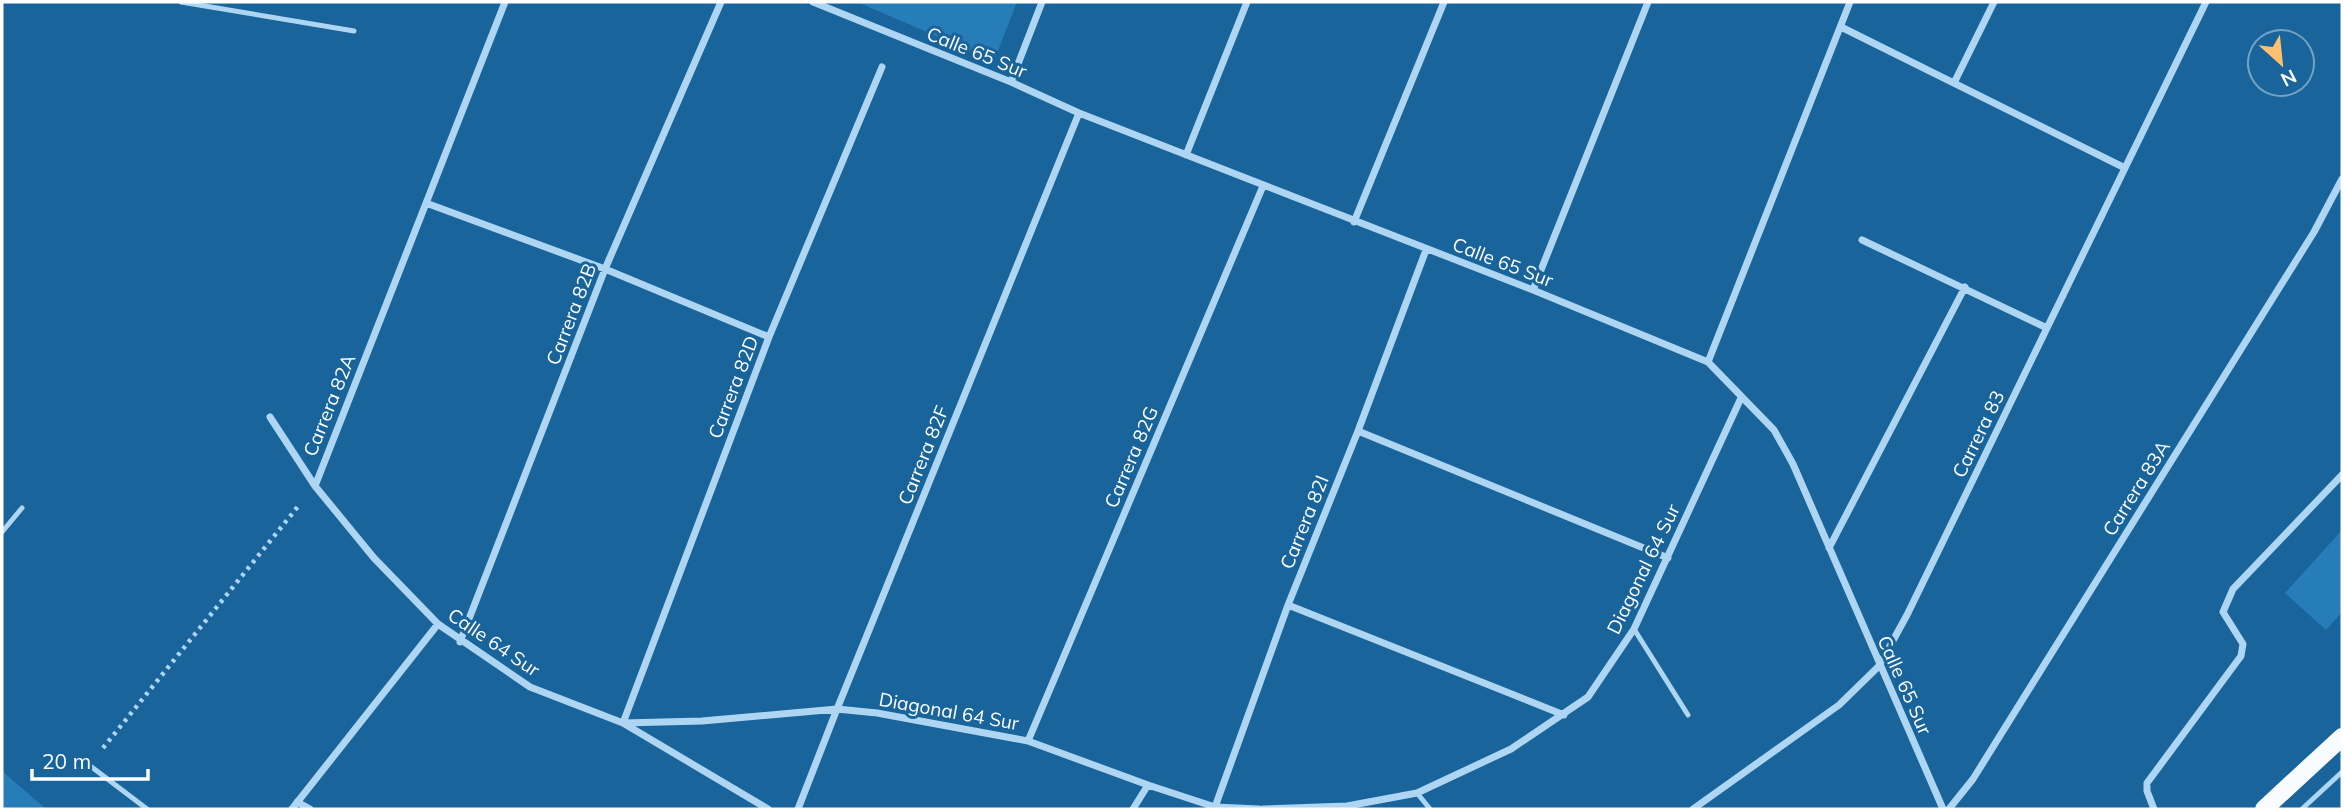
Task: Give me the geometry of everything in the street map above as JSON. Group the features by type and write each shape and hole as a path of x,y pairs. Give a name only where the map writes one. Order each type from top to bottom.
{"main road":[{"path":"2264,809 2342,737"}],"street":[{"name":"Carrera 82A","path":"315,486 505,2"},
{"name":"Carrera 82B","path":"460,642 605,269 721,2"},
{"name":"Calle 65 Sur","path":"813,2 1079,113 1533,290 1708,362 1773,430 1793,464 1943,809"},
{"path":"1010,82 1042,2"},
{"path":"1186,155 1247,2"},
{"path":"1354,222 1444,2"},
{"path":"1533,290 1647,2"},
{"path":"1708,362 1850,2"},
{"path":"1954,83 1994,2"},
{"name":"Carrera 83","path":"1693,809 1839,705 1879,667 1907,615 2206,2"},
{"path":"1841,27 2125,168"},
{"name":"Carrera 82D","path":"623,723 769,337 882,67"},
{"name":"Carrera 82F","path":"799,809 1079,113"},
{"name":"Carrera 83A","path":"1949,809 1973,779 2024,698 2307,243 2342,179"},
{"name":"Carrera 82G","path":"1028,741 1263,186"},
{"path":"426,203 605,269 769,337"},
{"path":"1862,240 2047,328"},
{"name":"Carrera 82I","path":"1215,808 1287,605 1426,250"},
{"path":"1829,548 1965,288"},
{"name":"Diagonal 64 Sur","path":"623,723 702,721 837,709 877,713 1028,741 1215,808 1347,806 1417,793 1511,749 1588,697 1634,629 1741,398"},
{"name":"Calle 64 Sur","path":"270,417 315,486 374,558 438,624 460,642 530,687 623,723 768,809"},
{"path":"1357,431 1668,558"},
{"path":"2154,809 2147,791 2147,783 2152,774 2241,656 2243,644 2223,612 2233,589 2342,475"},
{"path":"1287,605 1564,715"},
{"path":"292,809 438,624"},
{"path":"1133,809 1148,785"},
{"path":"298,802 310,809"}],"lane":[{"path":"181,2 354,31"},
{"path":"2,532 22,508"},
{"path":"1634,629 1688,715"},
{"path":"89,765 146,809"},
{"path":"2302,809 2342,772"},
{"path":"1417,793 1430,809"}],"path":[{"name":"Carrera 82A","path":"89,765 315,486"}],"shaded area":[{"path":"857,2 1017,2 994,61"},
{"path":"2342,530 2342,612 2326,630 2285,593"},
{"path":"2,771 46,809 2,809"}]}
